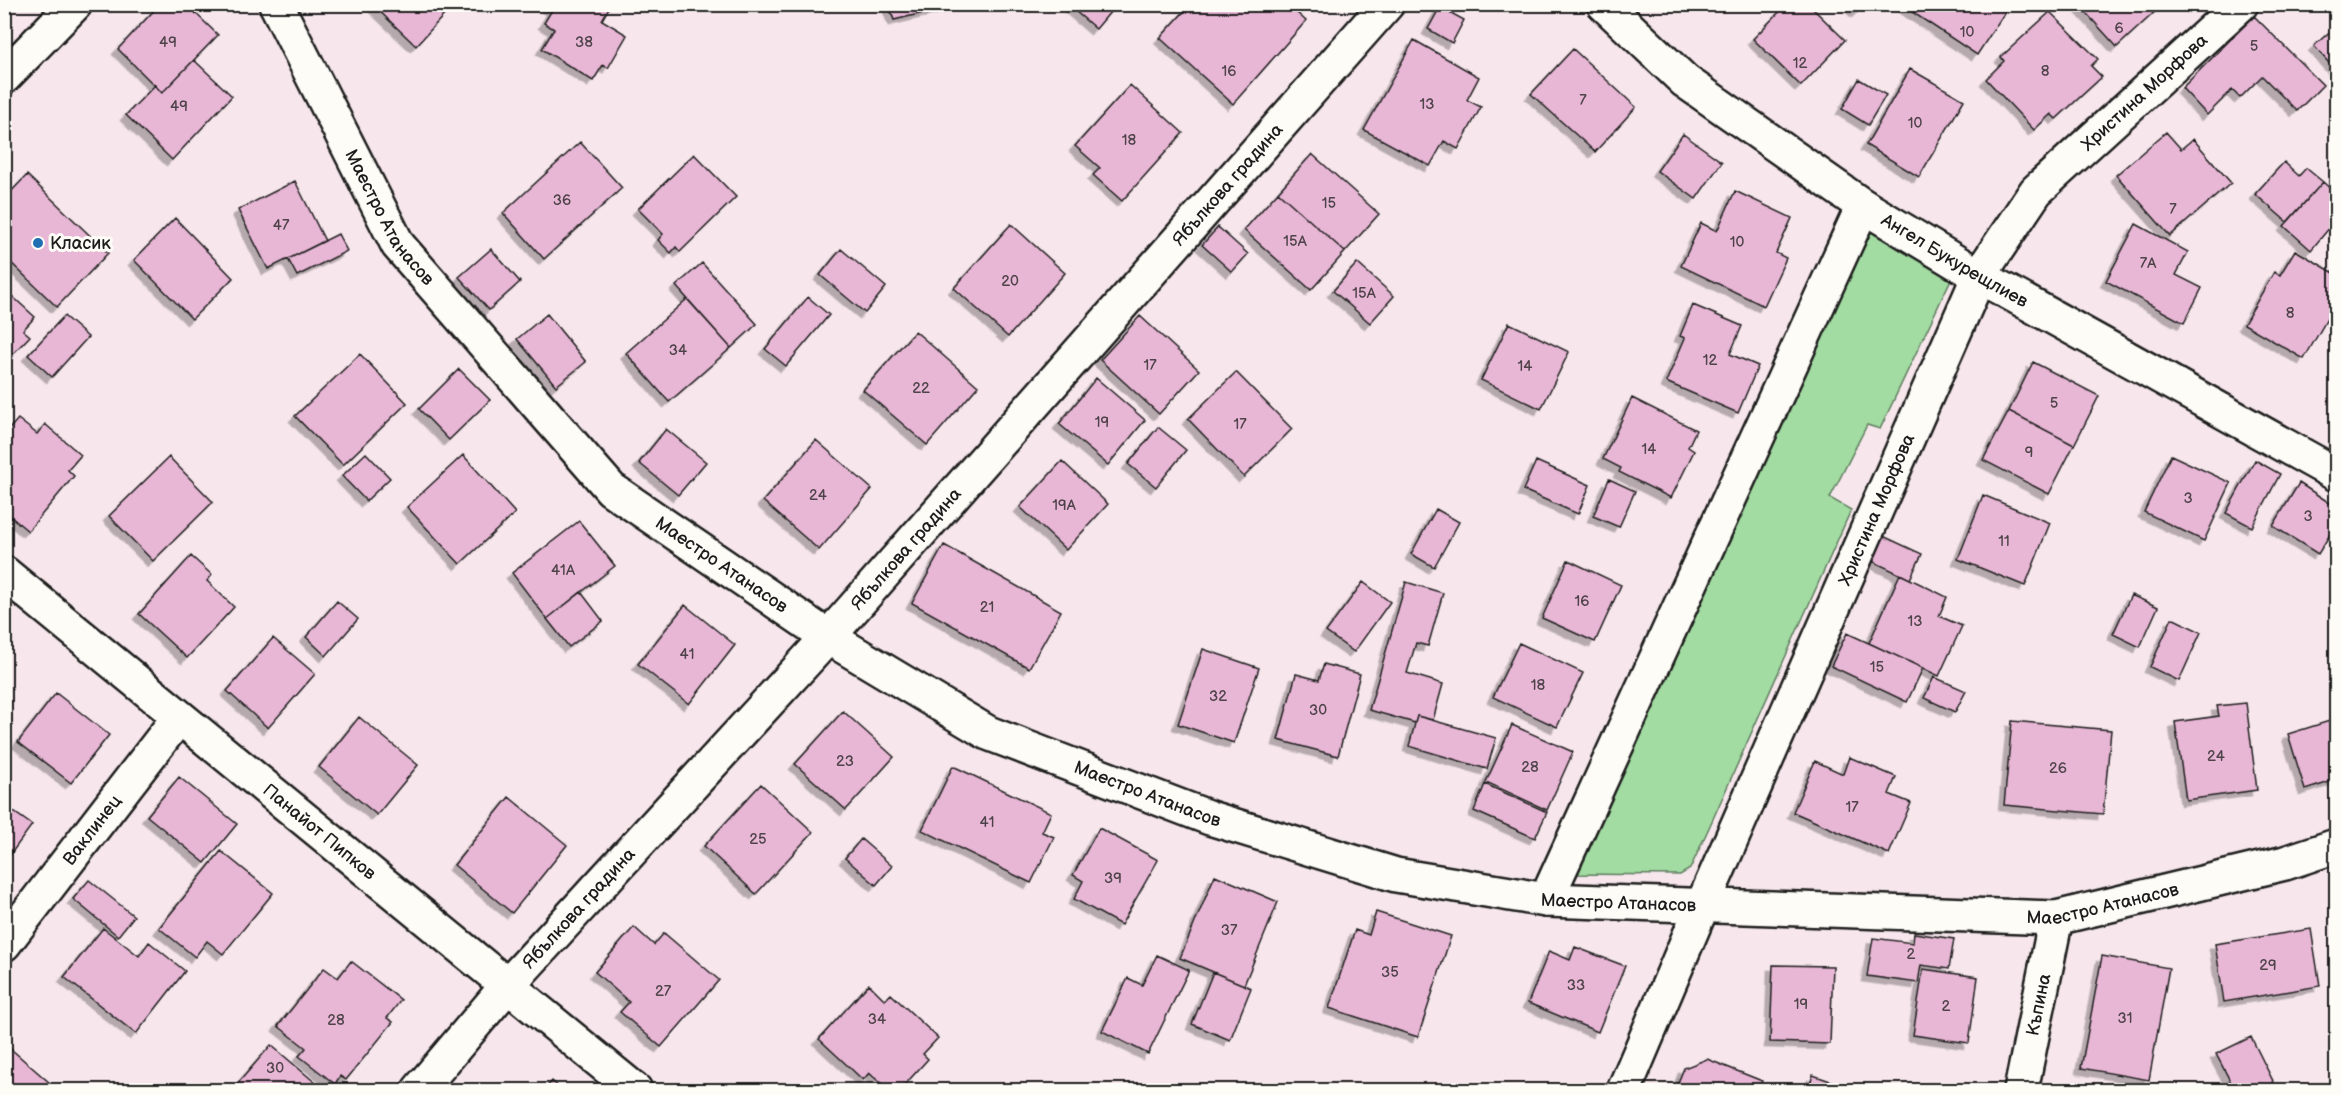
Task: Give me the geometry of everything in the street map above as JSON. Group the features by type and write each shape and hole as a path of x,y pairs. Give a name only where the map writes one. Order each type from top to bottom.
{"street":[{"path":"4,77 75,4"},
{"name":"Маестро Атанасов","path":"276,4 398,245 611,489 828,637 988,733 1210,818 1396,875 1546,900 2056,918 2285,863 2337,846"},
{"name":"Ябълкова градина","path":"419,1090 507,986 828,637 1387,4"},
{"name":"Ангел Букурещлиев","path":"1604,4 1685,81 1863,206 1979,276 2337,474"},
{"name":"Христина Морфова","path":"1624,1090 1702,904 1979,276 2036,191 2241,4"},
{"path":"1546,900 1863,206"},
{"name":"Панайот Пипков","path":"4,573 635,1090"},
{"name":"Ваклинец","path":"4,944 179,717"},
{"name":"Къпина","path":"2021,1090 2056,918"}],"green space":[{"path":"1866,223 1952,277 1880,429 1867,425 1830,498 1851,510 1712,821 1690,869 1680,875 1568,874"}],"building":[{"path":"160,4 186,4 218,35 162,93 118,49"},
{"path":"372,4 454,4 416,46"},
{"path":"543,4 611,4 602,20 627,35 608,68 603,65 593,81 542,49 554,29 544,23 552,10"},
{"path":"888,4 960,4 894,20"},
{"path":"1067,4 1104,4 1111,11 1096,29"},
{"path":"1191,4 1287,4 1306,21 1233,104 1160,38"},
{"path":"1787,4 1808,4 1845,40 1801,86 1753,39"},
{"path":"1849,4 1865,4 1857,12"},
{"path":"1900,4 2000,4 2007,9 1977,55"},
{"path":"2078,4 2156,4 2159,8 2117,47"},
{"path":"1440,7 1464,20 1452,43 1428,29"},
{"path":"2050,12 2098,59 2091,66 2102,77 2056,119 2051,114 2034,130 1986,79 2004,61 2001,57"},
{"path":"2254,16 2323,85 2297,111 2262,76 2240,98 2232,90 2207,115 2182,88"},
{"path":"2336,26 2336,71 2314,46"},
{"path":"1414,40 1479,77 1467,100 1481,107 1458,149 1444,141 1430,166 1364,130"},
{"path":"1573,49 1636,107 1595,152 1531,94"},
{"path":"194,60 232,96 172,160 126,115 155,85 162,93"},
{"path":"1910,69 1964,100 1919,177 1866,145"},
{"path":"1859,79 1886,95 1868,125 1842,109"},
{"path":"1130,85 1183,133 1122,201 1093,175 1100,168 1075,146"},
{"path":"2166,132 2181,149 2193,139 2231,183 2170,236 2116,175"},
{"path":"1683,134 1722,162 1696,199 1657,171"},
{"path":"580,142 622,188 544,259 503,213"},
{"path":"694,154 736,197 680,252 676,247 671,253 658,240 663,234 638,209"},
{"path":"1312,154 1379,214 1345,252 1278,192"},
{"path":"2284,162 2299,176 2306,168 2323,182 2287,222 2255,194"},
{"path":"27,175 108,253 57,307 4,256 4,199"},
{"path":"295,181 325,241 268,269 238,210"},
{"path":"2323,182 2336,194 2336,220 2311,250 2284,226"},
{"path":"1735,191 1792,218 1776,253 1786,258 1764,306 1681,266 1701,223 1717,231"},
{"path":"1278,192 1345,252 1311,290 1244,230"},
{"path":"175,218 233,278 192,319 134,260"},
{"path":"1011,224 1065,273 1008,337 954,288"},
{"path":"2136,224 2188,252 2176,275 2202,288 2184,323 2106,281"},
{"path":"1218,227 1248,254 1232,272 1202,245"},
{"path":"338,234 347,251 297,276 288,259"},
{"path":"491,249 520,282 489,310 459,277"},
{"path":"841,249 886,287 865,313 820,275"},
{"path":"2295,250 2336,274 2336,303 2304,359 2244,324 2274,272 2280,275"},
{"path":"702,263 757,324 731,348 676,286"},
{"path":"1357,263 1394,296 1370,323 1333,291"},
{"path":"12,296 35,317 23,330 30,336 4,363 4,304"},
{"path":"808,297 829,315 786,366 765,349"},
{"path":"687,299 731,348 669,402 626,353"},
{"path":"1693,305 1742,326 1730,354 1758,366 1738,413 1666,382 1685,338 1680,336"},
{"path":"547,314 586,362 556,386 517,339"},
{"path":"64,316 88,337 52,377 28,355"},
{"path":"1140,316 1199,370 1159,414 1100,360"},
{"path":"1509,323 1569,352 1541,409 1481,380"},
{"path":"915,331 978,386 927,445 863,390"},
{"path":"360,354 407,403 343,465 295,416"},
{"path":"2033,362 2099,396 2074,445 2009,411"},
{"path":"459,369 490,400 449,440 419,409"},
{"path":"1236,372 1292,429 1244,477 1188,419"},
{"path":"1096,378 1145,420 1108,465 1059,424"},
{"path":"1632,398 1696,430 1688,447 1694,451 1671,498 1619,472 1621,468 1603,459"},
{"path":"2009,411 2074,445 2049,494 1983,460"},
{"path":"18,419 37,434 45,424 81,455 68,470 74,476 28,531 4,511 4,435"},
{"path":"1158,427 1186,450 1156,487 1128,464"},
{"path":"666,429 706,462 678,495 639,463"},
{"path":"816,440 872,489 819,550 763,501"},
{"path":"366,453 390,478 366,501 342,476"},
{"path":"463,455 515,513 460,564 407,507"},
{"path":"2171,455 2231,483 2204,541 2144,512"},
{"path":"169,457 213,502 153,561 109,516"},
{"path":"2255,460 2280,474 2252,527 2226,513"},
{"path":"1062,461 1108,504 1066,550 1020,507"},
{"path":"1536,461 1590,485 1578,514 1523,490"},
{"path":"1609,479 1635,491 1619,527 1593,516"},
{"path":"2299,483 2336,507 2336,525 2318,554 2273,526"},
{"path":"1983,495 2050,523 2025,586 1958,559"},
{"path":"1436,509 1459,522 1434,567 1411,554"},
{"path":"579,521 615,566 547,619 512,573"},
{"path":"1883,536 1922,554 1910,579 1872,561"},
{"path":"944,545 1061,611 1029,668 912,603"},
{"path":"191,556 212,575 207,581 234,607 187,658 139,614"},
{"path":"1568,560 1621,585 1595,642 1542,618"},
{"path":"1900,574 1947,597 1939,616 1962,626 1939,676 1869,643"},
{"path":"1363,582 1390,602 1354,652 1326,632"},
{"path":"1406,582 1443,593 1428,646 1416,643 1407,673 1443,684 1433,720 1417,716 1415,723 1369,710"},
{"path":"581,592 603,621 569,647 547,619"},
{"path":"2131,595 2158,607 2140,647 2113,634"},
{"path":"337,601 358,619 326,656 306,637"},
{"path":"685,605 735,645 689,704 638,664"},
{"path":"2172,618 2201,632 2179,681 2150,667"},
{"path":"1847,633 1923,668 1907,702 1831,666"},
{"path":"273,638 315,674 268,728 227,691"},
{"path":"1519,643 1583,673 1557,727 1493,697"},
{"path":"1203,649 1259,668 1234,743 1178,724"},
{"path":"1324,664 1360,674 1338,756 1278,740 1296,674 1319,680"},
{"path":"1934,677 1966,691 1955,712 1924,698"},
{"path":"56,693 109,735 71,783 18,742"},
{"path":"2246,703 2257,790 2186,800 2175,722 2219,716 2217,706"},
{"path":"843,711 894,757 846,810 795,764"},
{"path":"1417,716 1496,738 1487,769 1409,746"},
{"path":"359,717 418,765 377,815 319,767"},
{"path":"2336,719 2336,780 2305,790 2288,734"},
{"path":"2012,721 2111,730 2103,814 2004,805"},
{"path":"1512,725 1573,752 1547,810 1486,782"},
{"path":"1849,757 1896,777 1889,794 1911,803 1889,854 1793,812 1815,761 1843,774"},
{"path":"953,766 1051,813 1042,832 1054,837 1031,883 922,830"},
{"path":"179,777 237,824 205,863 147,816"},
{"path":"761,784 813,832 756,894 704,846"},
{"path":"1485,784 1547,812 1535,838 1474,811"},
{"path":"509,797 567,845 512,913 454,865"},
{"path":"4,805 32,825 4,863"},
{"path":"1099,828 1158,860 1121,925 1074,899 1083,881 1073,875"},
{"path":"861,839 892,866 876,885 845,858"},
{"path":"221,851 273,893 223,954 207,941 195,957 159,928"},
{"path":"1215,875 1278,902 1244,985 1180,958"},
{"path":"89,880 134,916 118,936 73,899"},
{"path":"1376,912 1451,936 1418,1037 1329,1008 1355,930 1369,935"},
{"path":"634,927 654,945 664,933 719,980 661,1047 620,1012 629,1002 595,972"},
{"path":"103,928 139,956 149,942 185,971 136,1034 64,977"},
{"path":"2311,929 2320,986 2224,1002 2215,944"},
{"path":"1914,933 1954,939 1949,969 1921,965 1918,983 1867,976 1873,938 1913,943"},
{"path":"1575,947 1625,966 1598,1032 1528,1003 1549,951 1570,960"},
{"path":"1157,955 1189,970 1148,1054 1102,1031 1128,978 1142,985"},
{"path":"2102,956 2169,968 2149,1080 2081,1068"},
{"path":"351,961 401,1000 387,1018 393,1022 346,1080 340,1076 335,1084 299,1056 306,1048 278,1026 324,968 338,978"},
{"path":"1773,965 1833,966 1830,1044 1770,1042"},
{"path":"1923,969 1978,977 1969,1043 1913,1035"},
{"path":"1213,972 1251,988 1230,1040 1192,1024"},
{"path":"869,984 885,1000 891,994 938,1038 923,1054 928,1059 900,1090 889,1090 869,1073 863,1080 819,1039"},
{"path":"2251,1037 2274,1083 2259,1090 2235,1090 2216,1054"},
{"path":"4,1043 58,1090 4,1090"},
{"path":"271,1045 324,1090 232,1090"},
{"path":"1707,1059 1762,1081 1758,1090 1675,1090 1684,1068"},
{"path":"1813,1075 1839,1084 1837,1090 1808,1090"},
{"path":"552,1081 562,1090 544,1090"}],"place":[{"name":"Класик","path":"38,243"}]}
